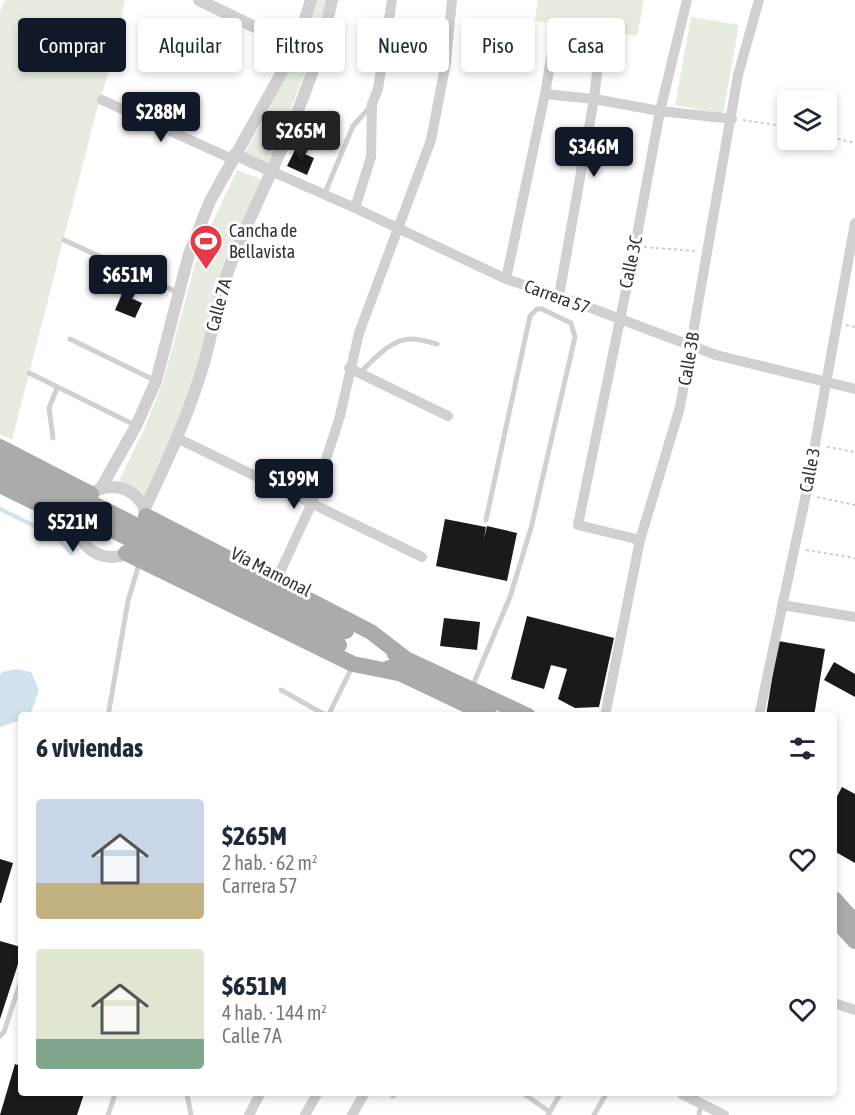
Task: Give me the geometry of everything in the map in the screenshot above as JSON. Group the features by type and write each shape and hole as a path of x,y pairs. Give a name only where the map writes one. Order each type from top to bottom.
{"main road":[{"path":"0,447 96,491"},
{"name":"Vía Mamonal","path":"0,457 343,638"},
{"name":"Vía Mamonal","path":"0,473 402,666 483,712"},
{"path":"0,485 77,523"},
{"path":"145,513 274,583 371,632 402,666"},
{"path":"133,556 353,664 402,666"},
{"name":"Vía Mamonal","path":"402,666 471,688 520,712"},
{"path":"837,902 855,922"},
{"path":"837,921 855,941"}],"street":[{"path":"199,0 254,27"},
{"path":"305,18 311,0"},
{"name":"Calle 7A","path":"145,513 177,438 204,361 230,267 313,76 332,0"},
{"path":"355,208 370,157 372,104 378,88 392,0"},
{"path":"274,583 312,503 337,426 349,368 369,301 431,140 446,62 452,0"},
{"name":"Calle 3C","path":"640,540 578,525 660,111 687,0"},
{"name":"Calle 3B","path":"606,712 640,540 680,407 738,75 757,0"},
{"path":"96,491 111,487 122,488 139,500 145,513 146,525 133,556 107,556 89,548 83,541 77,523 78,512 83,502 96,491 136,426 156,381 189,254 210,201 282,72"},
{"path":"506,279 549,72"},
{"path":"559,296 597,72"},
{"path":"545,94 732,119"},
{"path":"102,100 271,171"},
{"name":"Carrera 57","path":"271,171 506,279 559,296 716,356 855,389"},
{"name":"Calle 3","path":"760,712 806,494 855,223"},
{"path":"349,368 448,416"},
{"path":"177,438 422,557"},
{"path":"782,605 855,617"},
{"path":"837,1004 855,1010"},
{"path":"249,1115 259,1096"},
{"path":"305,1115 316,1096"},
{"path":"352,1115 363,1096"},
{"path":"684,1096 700,1109 724,1115"}],"lane":[{"path":"324,195 353,126 372,104"},
{"path":"64,240 179,293"},
{"path":"471,688 510,597 525,548 575,337 571,323 542,309 537,309 530,316 486,520"},
{"path":"360,374 379,353 397,343 410,338 437,344"},
{"path":"70,339 156,381"},
{"path":"29,373 136,426"},
{"path":"53,438 49,408 57,388"},
{"path":"109,712 128,601 133,556"},
{"path":"329,712 353,664"},
{"path":"281,690 320,712"},
{"path":"0,1036 4,1032 18,989"},
{"path":"108,1115 113,1096"},
{"path":"187,1096 191,1115"},
{"path":"527,1096 549,1113 559,1096"},
{"path":"594,1115 605,1096"}],"path":[{"path":"732,119 777,125"},
{"path":"837,139 855,143"},
{"path":"635,246 707,252"},
{"path":"815,444 855,452"},
{"path":"806,494 855,505"},
{"path":"794,548 855,558"}],"shaded area":[{"path":"5,0 125,0 121,18 18,18 18,72 109,72 97,109 12,440 0,434 0,12"},
{"path":"315,0 327,0 322,18 310,18"},
{"path":"538,0 644,0 637,36 625,34 625,18 547,18 547,23 535,21"},
{"path":"691,17 739,25 723,114 675,105"},
{"path":"289,72 305,72 269,164 246,152"},
{"path":"237,170 263,180 173,437 145,501 135,490 117,485 144,429 163,382 198,254"}],"water":[{"path":"16,669 31,672 39,690 31,712 18,712 18,721 0,727 0,675 2,672"}],"building":[{"path":"295,150 314,158 307,175 287,166"},
{"path":"122,294 142,303 135,318 115,310"},
{"path":"445,519 486,527 484,539 487,526 517,533 507,581 436,566"},
{"path":"527,616 614,638 599,707 575,708 558,699 567,669 551,665 544,689 511,679"},
{"path":"444,618 480,622 477,650 440,646"},
{"path":"778,641 825,649 815,712 767,712"},
{"path":"834,662 855,674 855,697 824,680"},
{"path":"842,787 855,794 855,863 837,853 837,796"},
{"path":"0,859 13,863 1,903 0,903"},
{"path":"0,941 18,946 18,964 0,1019"},
{"path":"15,1064 18,1065 18,1096 83,1096 77,1115 0,1115"}],"waterway":[{"path":"0,509 55,536 71,553"}],"place":[{"name":"Cancha de Bellavista","path":"206,270"}]}
